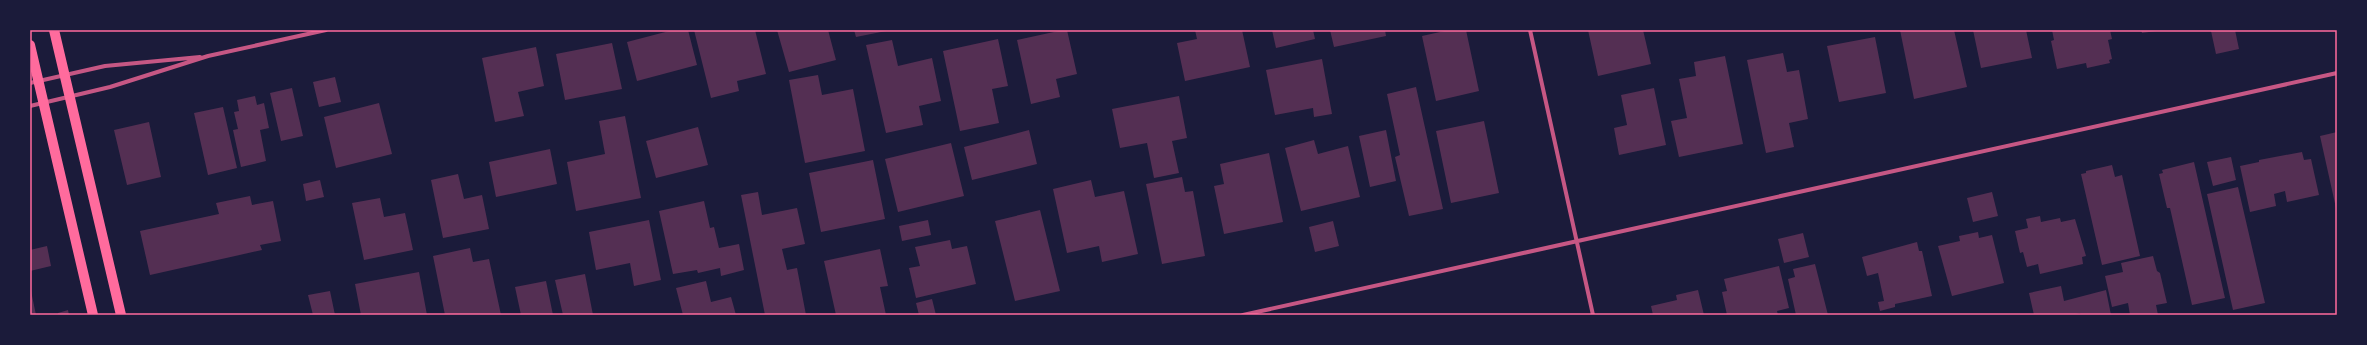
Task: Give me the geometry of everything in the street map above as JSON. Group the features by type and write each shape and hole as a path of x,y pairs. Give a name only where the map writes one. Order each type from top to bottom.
{"main road":[{"path":"54,30 121,315"},
{"path":"30,45 34,82 43,103 92,315"}],"street":[{"path":"30,106 110,87 208,56 326,30"},
{"path":"1530,30 1593,315"},
{"path":"34,82 105,66 208,56"},
{"path":"1243,315 2337,73"}],"building":[{"path":"673,30 688,30 697,65 637,81 627,42"},
{"path":"694,30 755,30 766,74 737,81 739,91 711,98"},
{"path":"777,30 828,30 836,60 789,72"},
{"path":"854,30 886,30 886,31 856,37"},
{"path":"1067,30 1077,74 1056,79 1060,97 1031,104 1017,40"},
{"path":"1195,30 1242,30 1250,67 1185,81 1177,43 1197,39"},
{"path":"1272,30 1313,30 1315,39 1276,48"},
{"path":"1330,30 1385,30 1386,36 1334,47"},
{"path":"1449,30 1466,30 1479,91 1436,101 1422,36"},
{"path":"1588,30 1643,30 1651,64 1598,76"},
{"path":"1900,30 1954,30 1967,87 1914,99"},
{"path":"1973,30 2026,30 2032,58 1981,68"},
{"path":"2052,30 2110,30 2112,39 2108,40 2112,59 2109,60 2110,63 2087,68 2086,63 2057,69 2051,41 2054,40"},
{"path":"2141,30 2156,30 2156,31 2142,33"},
{"path":"2235,30 2239,49 2216,54 2211,31"},
{"path":"1875,37 1886,93 1839,102 1827,46"},
{"path":"998,39 1008,86 992,89 999,123 960,131 943,51"},
{"path":"892,40 898,66 932,58 941,101 919,106 923,125 886,133 866,45"},
{"path":"612,43 622,89 565,100 556,54"},
{"path":"536,47 544,86 518,92 524,116 495,122 482,58"},
{"path":"1783,53 1787,72 1799,70 1808,119 1789,123 1794,147 1766,153 1747,60"},
{"path":"1725,56 1743,144 1679,157 1671,121 1687,118 1679,79 1696,76 1694,62"},
{"path":"1322,59 1332,114 1314,117 1313,108 1275,115 1266,70"},
{"path":"818,75 822,95 853,89 865,151 805,163 789,80"},
{"path":"335,77 341,102 319,107 313,82"},
{"path":"1416,87 1443,209 1409,216 1395,157 1400,155 1387,94"},
{"path":"292,88 303,136 281,141 270,93"},
{"path":"1654,88 1666,145 1619,155 1614,128 1627,125 1621,95"},
{"path":"255,96 257,105 264,103 269,128 260,130 266,161 241,167 233,130 238,129 234,112 239,111 237,100"},
{"path":"1179,96 1187,138 1172,141 1179,173 1154,178 1147,143 1120,148 1112,109"},
{"path":"379,103 392,154 336,168 324,117"},
{"path":"223,107 237,168 208,175 194,113"},
{"path":"625,116 641,198 576,211 567,162 605,154 599,121"},
{"path":"1484,121 1499,193 1451,203 1436,131"},
{"path":"149,122 161,177 127,185 114,130"},
{"path":"698,127 708,165 656,178 646,141"},
{"path":"1029,130 1037,164 972,180 964,147"},
{"path":"1386,130 1396,181 1370,187 1359,136"},
{"path":"2337,132 2337,208 2336,208 2320,136"},
{"path":"1314,140 1318,154 1348,146 1360,197 1301,211 1285,148"},
{"path":"951,143 964,196 898,212 885,159"},
{"path":"550,149 557,184 496,197 489,162"},
{"path":"2302,152 2304,160 2311,159 2319,195 2287,202 2285,191 2274,194 2276,206 2250,212 2240,166 2259,162 2259,160"},
{"path":"1269,153 1283,222 1224,234 1214,186 1224,184 1220,164"},
{"path":"2231,157 2236,180 2213,186 2207,162"},
{"path":"873,160 885,219 821,232 809,173"},
{"path":"2194,162 2225,298 2192,305 2170,208 2167,208 2159,174 2163,173 2162,170"},
{"path":"2112,165 2115,177 2122,175 2140,256 2102,265 2081,174 2086,173 2086,171"},
{"path":"458,174 464,199 482,195 489,229 443,238 431,180"},
{"path":"1182,177 1185,192 1193,191 1205,256 1162,264 1146,184"},
{"path":"320,180 324,197 306,201 303,184"},
{"path":"1091,180 1095,197 1124,191 1138,254 1102,262 1099,246 1067,253 1053,189"},
{"path":"2238,187 2265,303 2233,310 2207,194"},
{"path":"758,192 762,215 797,208 805,244 782,249 787,270 797,268 806,315 765,315 741,195"},
{"path":"1992,192 1998,216 1973,222 1967,198"},
{"path":"250,196 252,205 273,201 281,241 260,245 262,250 150,275 140,231 219,214 216,203"},
{"path":"380,198 384,217 405,213 413,250 364,260 352,203"},
{"path":"704,201 710,228 714,227 719,248 739,244 744,270 721,276 720,268 698,273 697,270 673,274 659,211"},
{"path":"1040,210 1060,291 1015,301 995,221"},
{"path":"2040,216 2041,222 2060,218 2061,222 2075,219 2086,256 2082,257 2083,264 2040,274 2038,264 2027,267 2023,252 2020,253 2015,231 2028,228 2026,219"},
{"path":"649,220 661,280 634,286 630,263 596,270 589,232"},
{"path":"928,220 931,235 902,241 899,226"},
{"path":"1333,221 1339,246 1315,252 1309,227"},
{"path":"1978,232 1979,238 1992,235 2004,283 1952,296 1938,246 1960,241 1959,236"},
{"path":"1803,233 1809,257 1784,263 1778,239"},
{"path":"950,240 952,249 967,246 976,284 916,298 909,268 920,266 915,247"},
{"path":"1917,242 1919,251 1922,251 1932,296 1895,304 1895,307 1880,311 1878,302 1884,301 1878,273 1867,276 1862,257"},
{"path":"47,246 51,266 30,271 30,250"},
{"path":"470,248 473,262 489,259 501,315 445,315 433,256"},
{"path":"880,249 888,286 880,287 886,315 836,315 824,261"},
{"path":"2153,256 2157,271 2160,273 2167,303 2156,305 2158,315 2130,315 2128,303 2112,307 2105,276 2123,272 2121,263"},
{"path":"1815,264 1828,315 1796,315 1788,279 1795,277 1793,269"},
{"path":"1779,266 1789,308 1777,311 1778,315 1727,315 1722,292 1727,291 1724,279"},
{"path":"419,272 427,315 361,315 355,284"},
{"path":"585,274 593,315 563,315 555,280"},
{"path":"546,281 553,315 521,315 515,287"},
{"path":"706,281 711,302 731,297 736,315 683,315 676,288"},
{"path":"2061,286 2064,301 2106,290 2111,315 2081,315 2080,313 2071,315 2034,315 2029,293"},
{"path":"1698,290 1704,315 1653,315 1651,306 1677,300 1676,295"},
{"path":"31,291 36,315 30,315"},
{"path":"330,291 335,315 313,315 308,295"},
{"path":"932,299 936,315 919,315 916,303"},
{"path":"68,310 69,315 58,315 58,313"}]}
